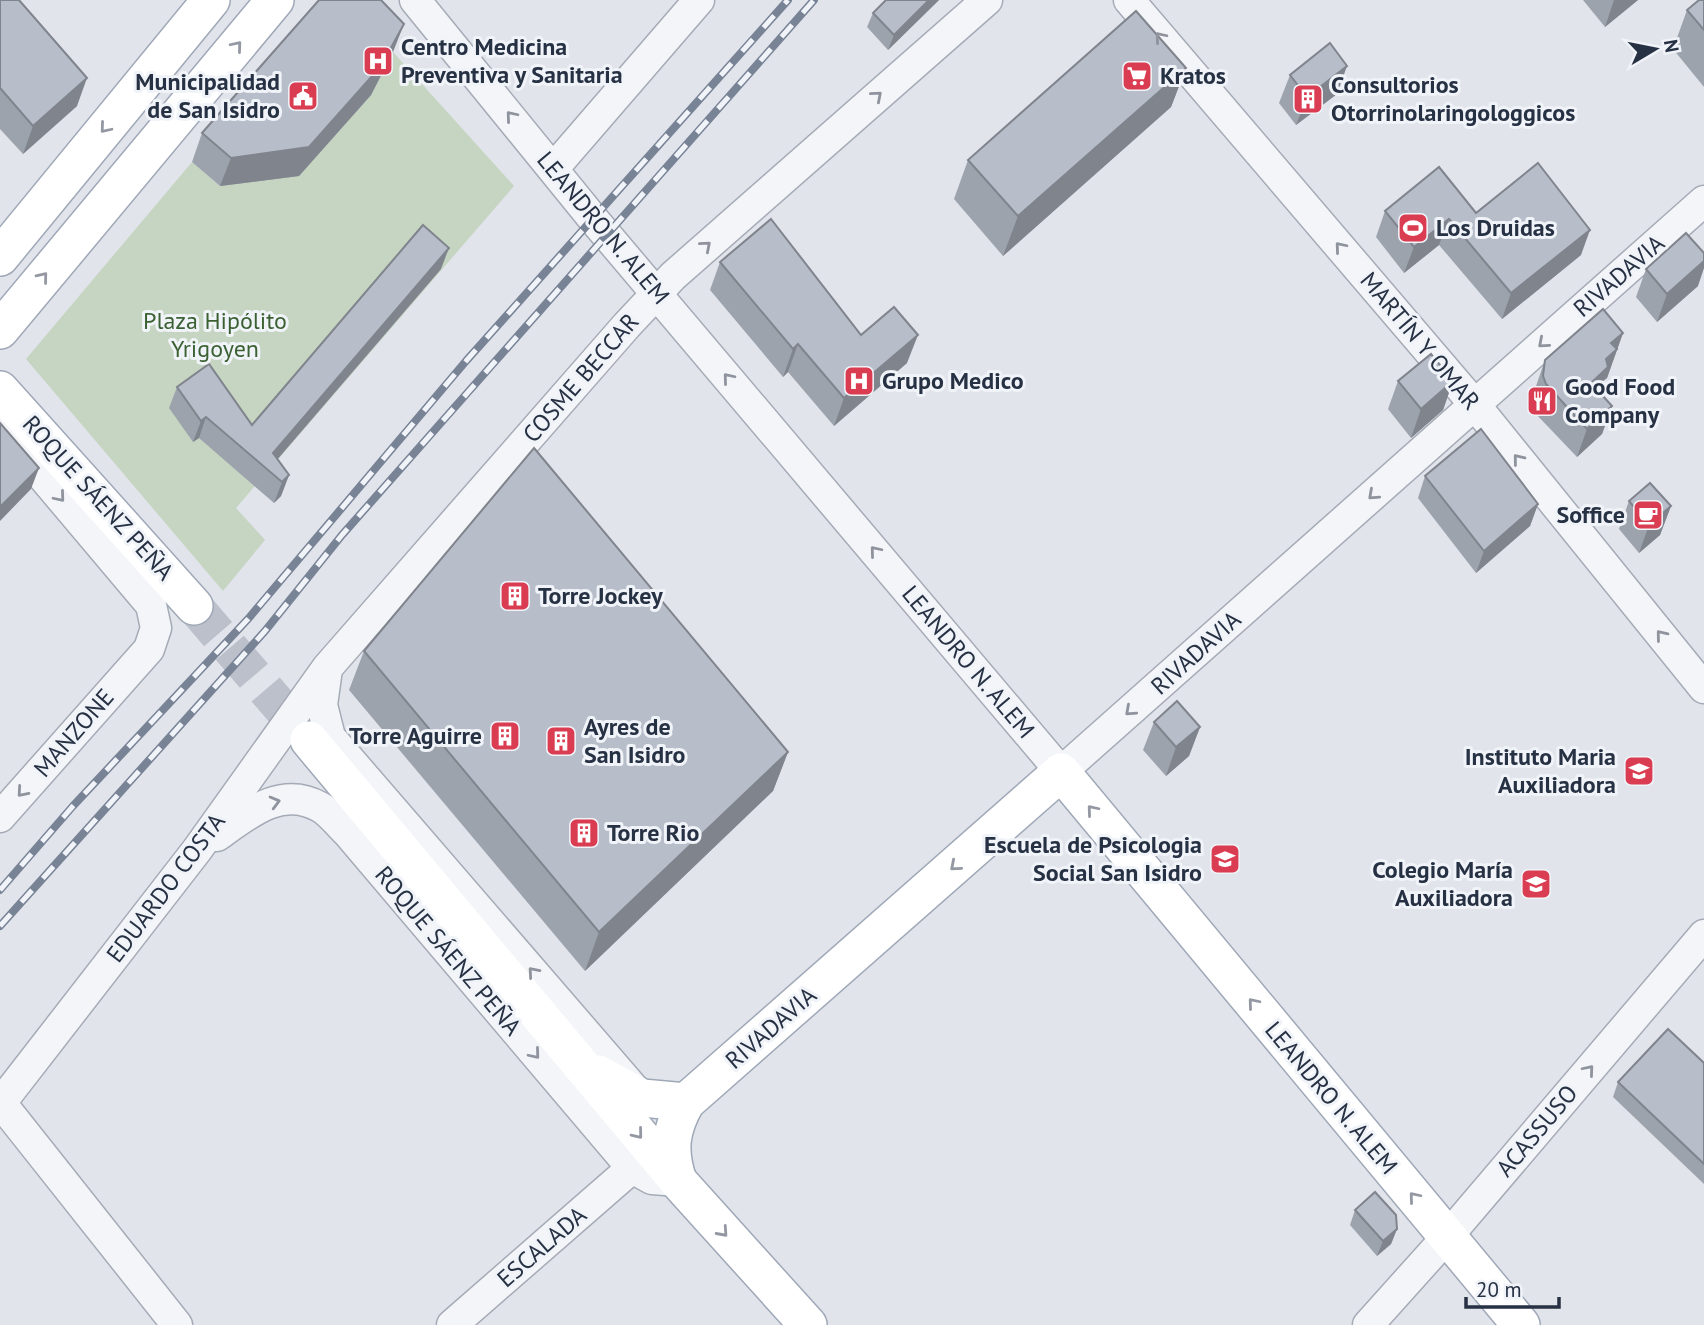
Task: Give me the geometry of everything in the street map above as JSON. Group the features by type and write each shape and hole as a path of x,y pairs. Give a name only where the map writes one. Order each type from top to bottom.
{"main road":[{"path":"0,257 211,0"},
{"path":"0,330 275,0"},
{"name":"ROQUE SÁENZ PEÑA","path":"0,390 194,606"},
{"name":"ROQUE SÁENZ PEÑA","path":"309,740 678,1181 808,1325"},
{"name":"RIVADAVIA","path":"678,1181 671,1159 671,1137 686,1102 1061,772"},
{"name":"LEANDRO N. ALEM","path":"1061,772 1521,1325"},
{"path":"580,1061 612,1084 642,1098 686,1102"}],"street":[{"name":"LEANDRO N. ALEM","path":"415,0 656,293 1061,772"},
{"path":"554,169 699,0"},
{"name":"COSME BECCAR","path":"327,668 656,293 986,0"},
{"name":"MARTÍN Y OMAR","path":"1129,0 1475,405 1704,688"},
{"name":"RIVADAVIA","path":"1061,772 1704,201"},
{"name":"ROQUE SÁENZ PEÑA","path":"0,426 151,605 156,628 149,649"},
{"name":"MANZONE","path":"0,817 149,649"},
{"name":"EDUARDO COSTA","path":"0,1103 197,850 327,668"},
{"name":"ROQUE SÁENZ PEÑA","path":"327,668 322,705 330,737 642,1098"},
{"name":"ROQUE SÁENZ PEÑA","path":"197,850 260,806 289,798 320,807 348,833 632,1168 652,1179 678,1181"},
{"name":"ACASSUSO","path":"1368,1325 1447,1237 1704,935"},
{"path":"0,1103 177,1325"},
{"name":"ESCALADA","path":"452,1325 632,1168"}],"green space":[{"name":"Plaza Hipólito Yrigoyen","path":"393,52 514,186 236,508 265,540 223,591 26,359 192,162 220,186"}],"building":[{"path":"0,0 19,0 87,78 33,126 0,88"},
{"name":"Municipalidad de San Isidro","path":"319,0 381,0 404,24 381,66 309,147 231,158 202,133"},
{"path":"886,0 929,0 894,35 873,13"},
{"path":"1699,0 1704,0 1704,30 1687,10"},
{"path":"1136,11 1186,68 1018,216 968,160"},
{"path":"1330,43 1347,66 1307,97 1290,75"},
{"path":"1538,163 1590,230 1511,293 1449,219 1414,247 1385,211 1439,167 1476,213"},
{"path":"771,219 861,335 894,307 918,335 844,398 798,344 793,349 720,262"},
{"path":"423,225 449,248 273,453 289,475 282,482 206,417 201,421 177,387 209,364 252,425"},
{"path":"1686,233 1704,253 1704,261 1667,294 1646,269"},
{"path":"1603,309 1623,333 1611,343 1617,349 1606,359 1608,367 1591,383 1612,406 1587,429 1546,384 1543,376 1545,360"},
{"path":"1431,354 1453,381 1421,409 1398,381"},
{"path":"0,423 39,468 0,507"},
{"path":"1481,429 1538,504 1484,551 1425,476"},
{"name":"Ayres de San Isidro","path":"534,448 788,752 599,932 364,651"},
{"path":"1650,483 1671,506 1649,525 1629,501"},
{"path":"1177,701 1200,727 1176,747 1154,722"},
{"path":"1668,1029 1704,1063 1704,1164 1618,1082"},
{"path":"1375,1192 1396,1215 1397,1229 1383,1241 1355,1210"}],"tunnel":[{"path":"194,606 309,740"}],"railway":[{"path":"0,890 73,806 248,619 466,361 788,0"},
{"path":"0,926 265,631 342,535 814,0"}],"place":[{"name":"Centro Medicina Preventiva y Sanitaria","path":"378,61"},
{"name":"Kratos","path":"1137,76"},
{"name":"Municipalidad de San Isidro","path":"303,96"},
{"name":"Consultorios Otorrinolaringologgicos","path":"1308,99"},
{"name":"Los Druidas","path":"1413,228"},
{"name":"Grupo Medico","path":"859,381"},
{"name":"Good Food Company","path":"1542,401"},
{"name":"Soffice","path":"1648,515"},
{"name":"Torre Jockey","path":"515,596"},
{"name":"Torre Aguirre","path":"505,736"},
{"name":"Ayres de San Isidro","path":"561,741"},
{"name":"Instituto Maria Auxiliadora","path":"1639,771"},
{"name":"Torre Rio","path":"584,833"},
{"name":"Escuela de Psicologia Social San Isidro","path":"1225,859"},
{"name":"Colegio María Auxiliadora","path":"1536,884"}]}
